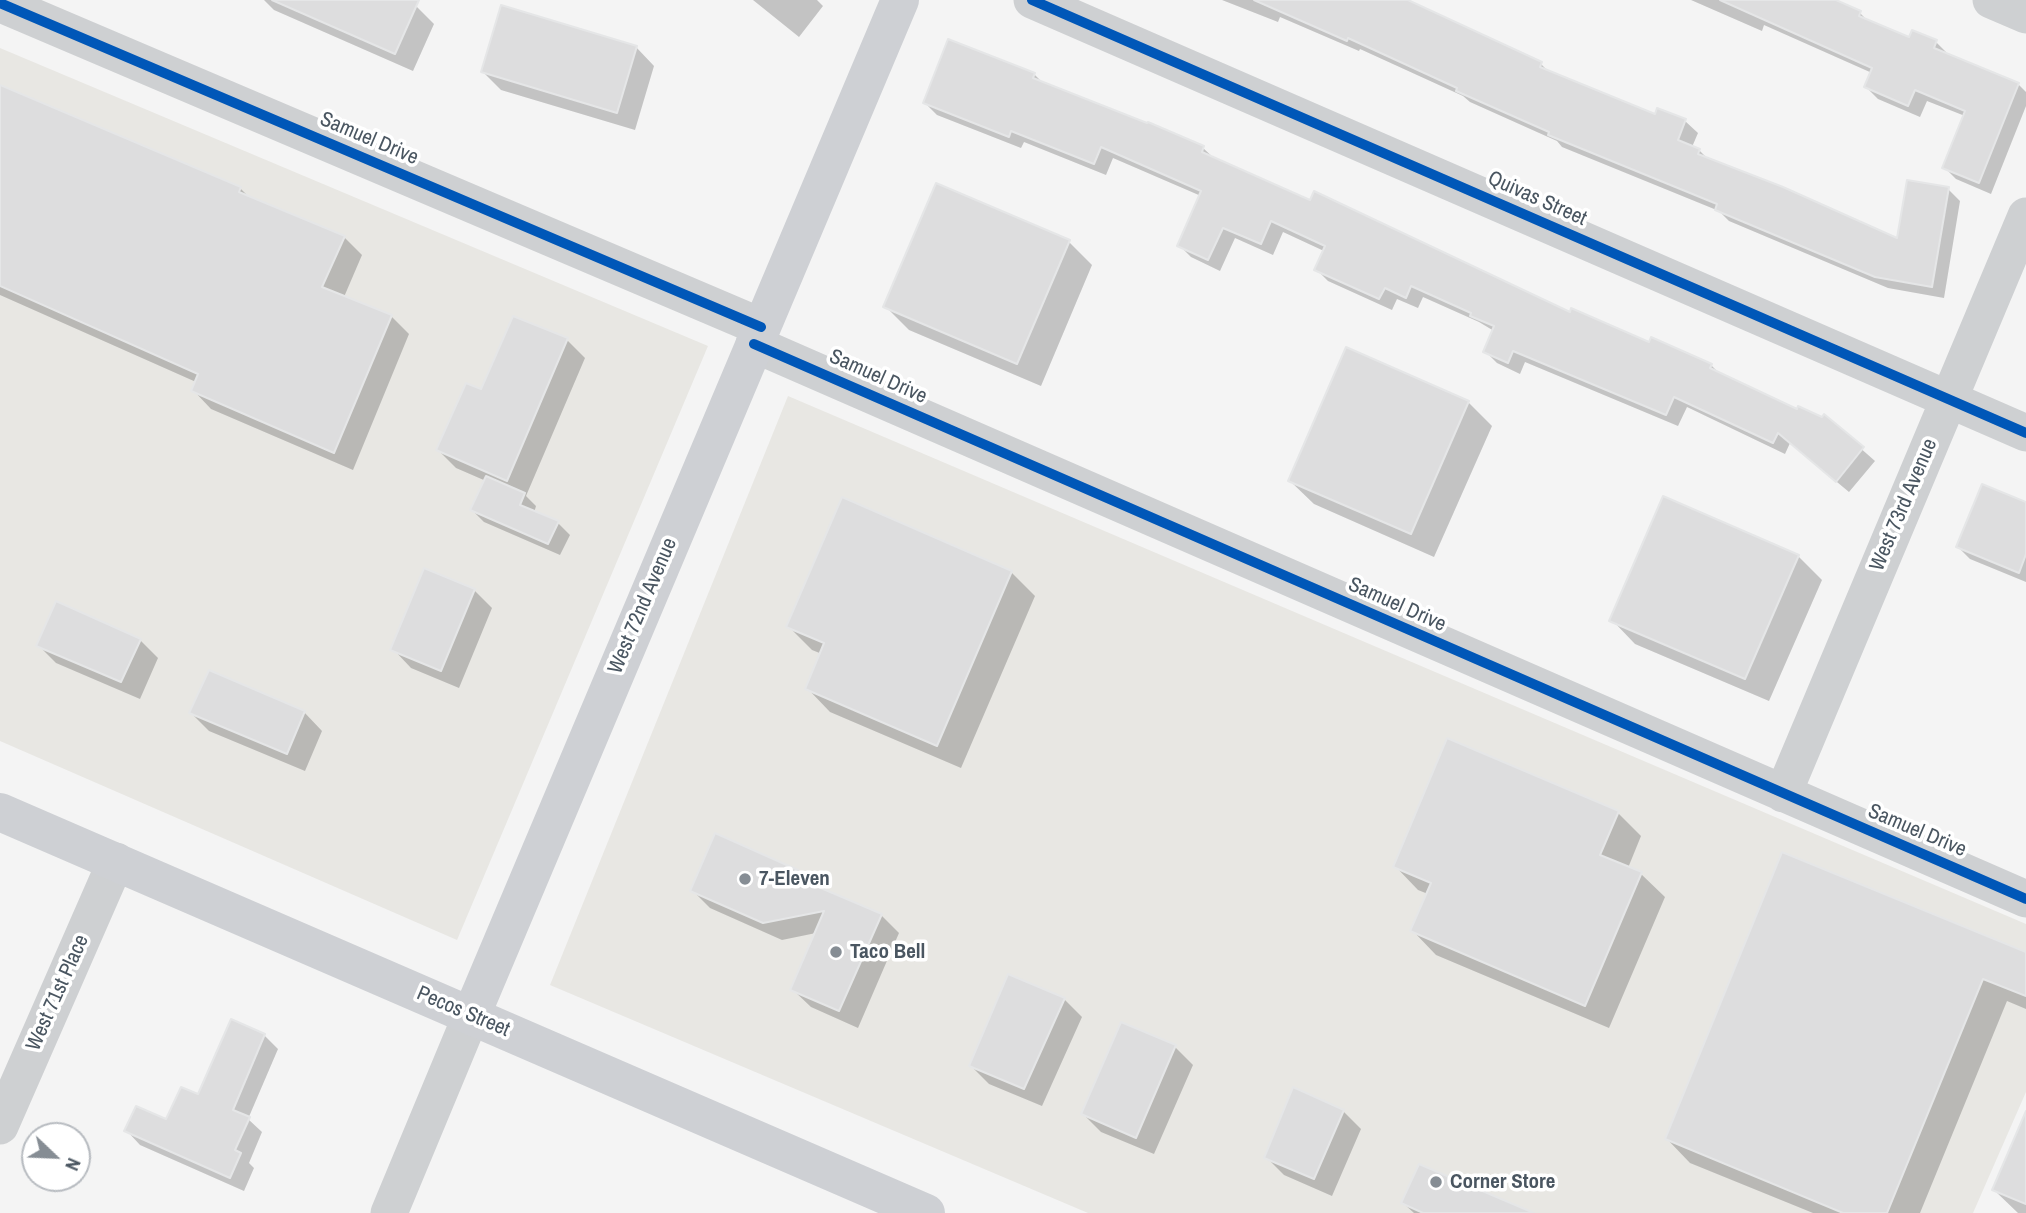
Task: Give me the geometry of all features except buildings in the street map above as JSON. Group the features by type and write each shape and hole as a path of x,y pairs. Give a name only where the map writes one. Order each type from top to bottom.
{"main road":[{"name":"West 72nd Avenue","path":"471,1016 900,0"},
{"name":"Pecos Street","path":"0,812 926,1213"}],"street":[{"name":"Quivas Street","path":"1032,0 2026,433"},
{"path":"1991,0 2026,15"},
{"name":"Samuel Drive","path":"0,3 758,336 2026,900"},
{"name":"West 73rd Avenue","path":"1783,794 2026,216"},
{"name":"West 71st Place","path":"0,1126 116,861"},
{"name":"West 72nd Avenue","path":"388,1213 471,1016"}],"shaded area":[{"path":"0,48 708,346 457,940 0,741"},
{"path":"788,396 2026,924 2026,1092 1973,1213 1088,1213 550,985"}],"cycle path":[{"path":"1032,0 2026,433"},
{"path":"0,3 761,327"},
{"path":"754,344 2026,899"}],"place":[{"name":"7-Eleven","path":"745,879"},
{"name":"Taco Bell","path":"836,952"},
{"name":"Corner Store","path":"1436,1182"}]}
